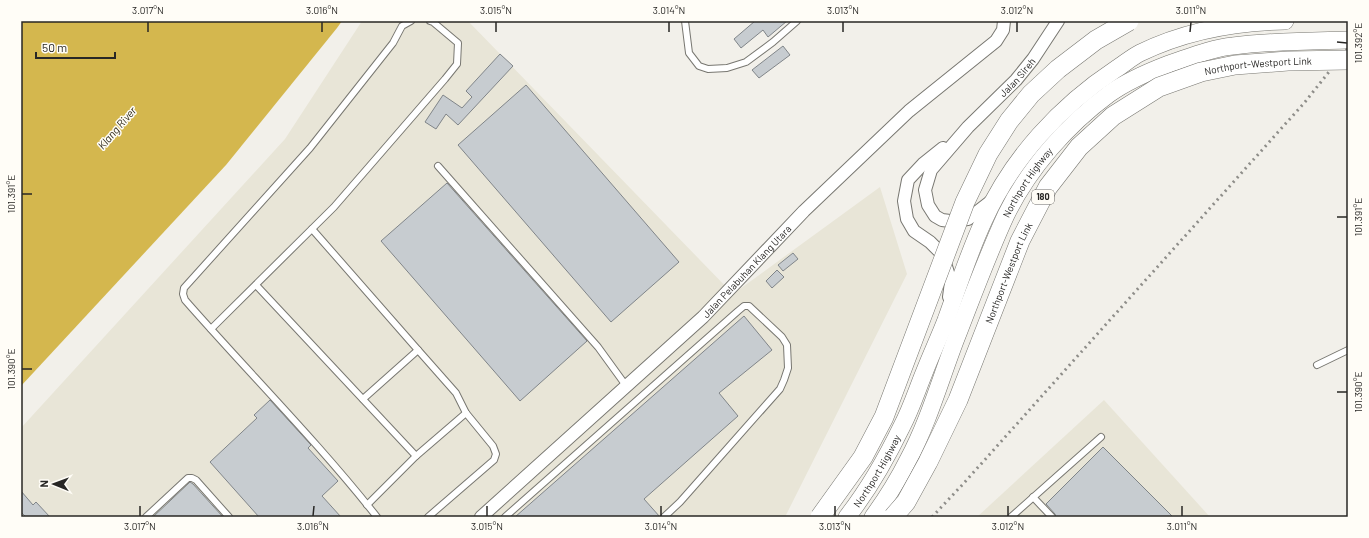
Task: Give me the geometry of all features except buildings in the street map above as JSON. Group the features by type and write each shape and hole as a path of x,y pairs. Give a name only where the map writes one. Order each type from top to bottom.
{"main road":[{"path":"820,517 863,457 884,417 965,202 988,154 1009,121 1031,94 1053,74 1096,40 1129,21"},
{"name":"Northport Highway","path":"847,517 873,479 903,425 945,322 983,220 1011,170 1030,146 1061,113 1096,82 1139,54 1192,34 1224,26 1257,21 1285,21"},
{"name":"Northport Highway","path":"873,517 909,460 926,420 988,257 1007,214 1030,174 1057,140 1086,113 1110,94 1148,72 1199,53 1232,46 1281,42 1348,40"},
{"name":"Northport-Westport Link","path":"893,517 906,502 928,462 958,400 1024,235 1048,187 1079,147 1113,116 1159,87 1201,72 1235,65 1288,61 1348,60"}],"street":[{"name":"Jalan Pelabuhan Klang Utara","path":"481,517 703,317 804,211 909,110 996,41 1003,30 1004,21"},
{"name":"Jalan Sireh","path":"968,127 1016,80 1033,59 1058,21"},
{"path":"968,127 931,170 925,190 928,205 935,216 942,220 968,220 994,198"},
{"path":"945,322 951,282 942,254 930,242 914,231 907,219 904,201 908,180 923,164 968,127"}],"lane":[{"path":"377,517 354,488 185,300 183,294 184,288 310,148 393,43 402,26 411,21"},
{"path":"211,329 334,207 457,64 458,43 430,21"},
{"path":"685,21 689,52 699,66 708,69 727,68 746,62 773,42 797,21"},
{"path":"438,166 598,347 627,387"},
{"path":"312,229 456,393 466,413 493,446 496,454 494,460 428,517"},
{"path":"256,285 416,456"},
{"path":"505,517 738,311 744,306 749,306 782,337 787,345 788,368 784,380 780,389 680,502 664,517"},
{"path":"363,400 418,350"},
{"path":"1317,365 1348,350"},
{"path":"368,505 416,456 466,413"},
{"path":"1011,517 1101,437"},
{"path":"146,517 188,478 192,478 196,480 229,517"},
{"path":"1033,497 1052,517"}],"shaded area":[{"path":"362,21 468,21 733,294 880,187 907,274 785,517 21,517 21,428 285,139"},
{"path":"1104,400 1210,517 977,517"}],"water":[{"name":"Klang River","path":"21,21 342,21 226,165 21,386"}],"railway":[{"path":"932,517 1305,102 1348,48"}]}
